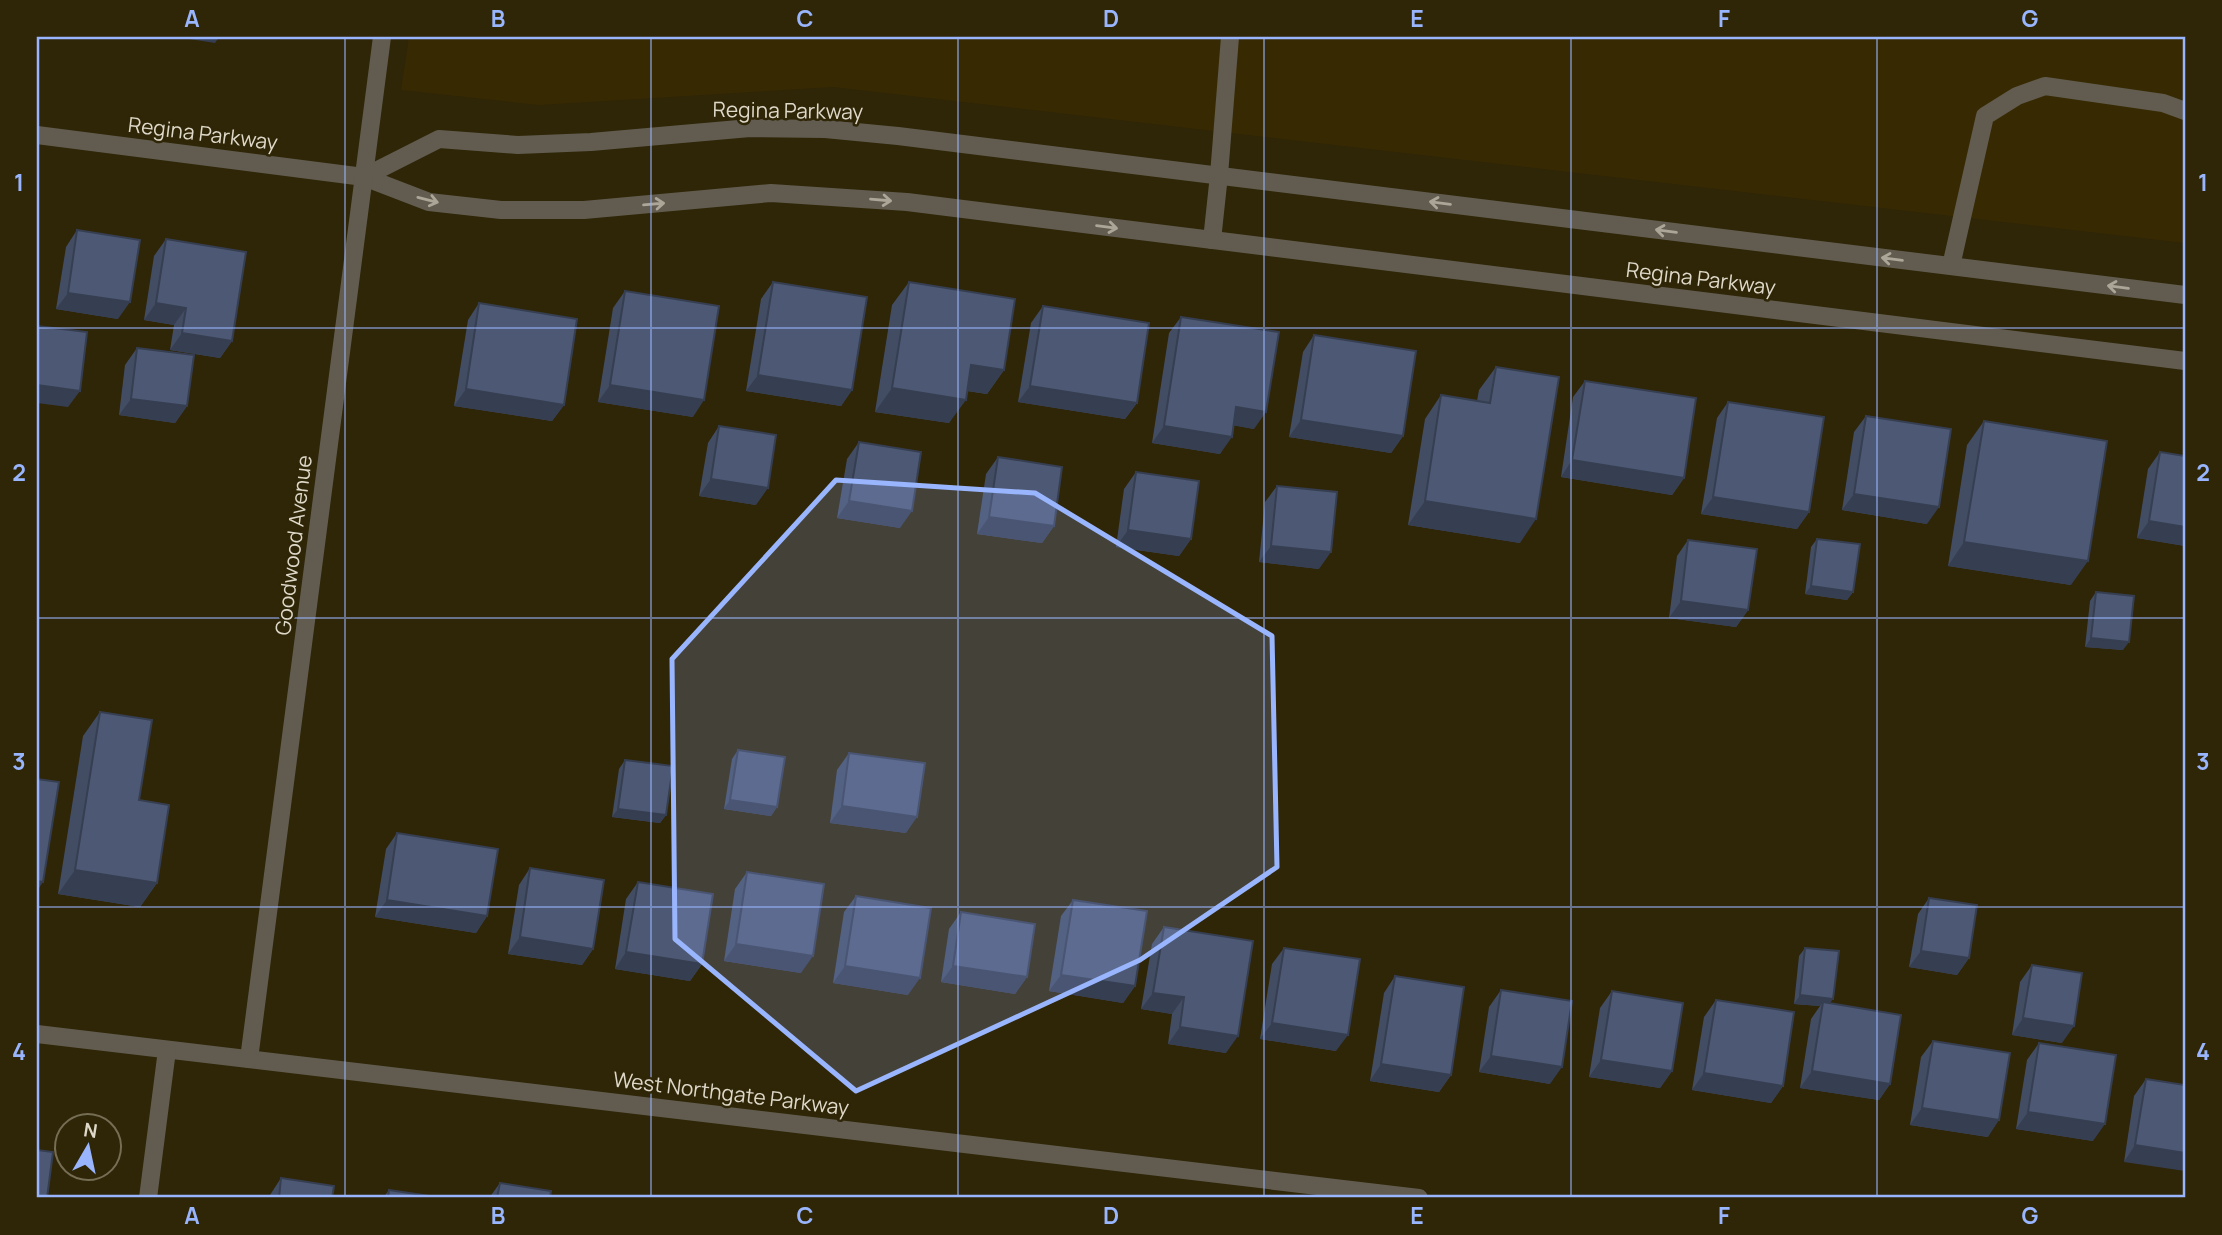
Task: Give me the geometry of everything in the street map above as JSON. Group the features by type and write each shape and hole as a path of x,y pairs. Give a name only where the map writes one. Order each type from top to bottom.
{"street":[{"name":"Goodwood Avenue","path":"249,1059 382,37"},
{"path":"1212,240 1230,37"},
{"path":"1951,267 1985,116 2017,96 2045,86 2163,103 2185,111"},
{"name":"Regina Parkway","path":"364,177 439,139 530,145 750,128 825,129 2185,295"},
{"name":"Regina Parkway","path":"37,135 364,177 429,202 501,210 584,210 771,193 839,196 2185,361"},
{"name":"West Northgate Parkway","path":"37,1034 1419,1198"},
{"path":"148,1198 167,1050"}],"highlighted area":[{"path":"836,480 1035,493 1272,636 1277,867 1140,960 856,1091 675,939 672,659"}],"shaded area":[{"path":"409,37 2185,37 2185,243 833,87 539,105 401,90"}],"building":[{"path":"77,230 140,240 130,302 68,293"},
{"path":"166,239 246,252 232,341 182,333 186,308 156,303"},
{"path":"773,282 867,297 852,390 758,375"},
{"path":"909,282 1015,299 1004,370 971,365 966,400 892,388"},
{"path":"625,291 719,306 704,400 610,385"},
{"path":"479,303 577,319 564,405 466,389"},
{"path":"1043,306 1149,323 1137,403 1030,386"},
{"path":"1181,317 1279,332 1266,412 1236,407 1232,437 1164,426"},
{"path":"37,326 87,332 80,391 37,385"},
{"path":"1314,335 1416,351 1403,436 1301,420"},
{"path":"137,348 194,355 187,406 131,399"},
{"path":"1496,367 1559,377 1536,519 1425,501 1441,395 1490,403"},
{"path":"1585,381 1696,398 1684,478 1572,460"},
{"path":"1728,402 1824,417 1809,512 1713,497"},
{"path":"1866,416 1951,429 1939,507 1854,494"},
{"path":"1984,421 2107,441 2088,561 1964,542"},
{"path":"719,426 776,435 768,488 711,479"},
{"path":"859,442 921,452 912,511 849,501"},
{"path":"2160,452 2185,456 2185,527 2149,521"},
{"path":"998,457 1062,467 1054,526 989,517"},
{"path":"1136,472 1199,481 1191,539 1128,530"},
{"path":"1277,486 1337,492 1331,552 1271,546"},
{"path":"1817,539 1860,544 1853,592 1811,586"},
{"path":"1688,540 1757,549 1748,610 1681,601"},
{"path":"2096,592 2134,596 2129,642 2091,638"},
{"path":"100,712 152,720 139,800 169,805 157,883 75,870"},
{"path":"738,750 785,757 777,807 730,800"},
{"path":"849,753 925,763 917,817 842,806"},
{"path":"625,760 673,766 666,815 618,809"},
{"path":"37,779 59,782 43,882 37,881"},
{"path":"397,833 498,849 487,916 387,900"},
{"path":"530,868 604,880 593,949 520,937"},
{"path":"747,872 824,884 813,956 736,944"},
{"path":"638,882 713,894 702,964 626,952"},
{"path":"856,896 931,908 920,978 845,966"},
{"path":"1929,898 1977,905 1969,958 1921,951"},
{"path":"1073,900 1147,911 1135,986 1061,975"},
{"path":"961,912 1035,924 1027,977 953,966"},
{"path":"1164,927 1253,941 1238,1036 1180,1027 1184,997 1153,993"},
{"path":"1284,948 1360,959 1348,1035 1272,1023"},
{"path":"1805,948 1839,951 1833,999 1800,995"},
{"path":"2032,965 2082,973 2074,1026 2023,1018"},
{"path":"1395,976 1464,987 1451,1075 1381,1064"},
{"path":"1501,990 1572,1001 1562,1067 1491,1056"},
{"path":"1612,991 1683,1003 1672,1071 1601,1060"},
{"path":"1716,1000 1794,1012 1783,1086 1704,1073"},
{"path":"1823,1002 1901,1015 1890,1084 1812,1071"},
{"path":"1933,1041 2010,1053 1999,1120 1922,1108"},
{"path":"2039,1043 2116,1055 2105,1124 2028,1112"},
{"path":"2146,1079 2185,1085 2185,1153 2135,1145"},
{"path":"37,1150 52,1152 47,1198 37,1198"},
{"path":"281,1178 334,1186 332,1198 279,1198"},
{"path":"500,1183 551,1191 550,1198 497,1198"},
{"path":"389,1190 443,1198 388,1198"}]}
